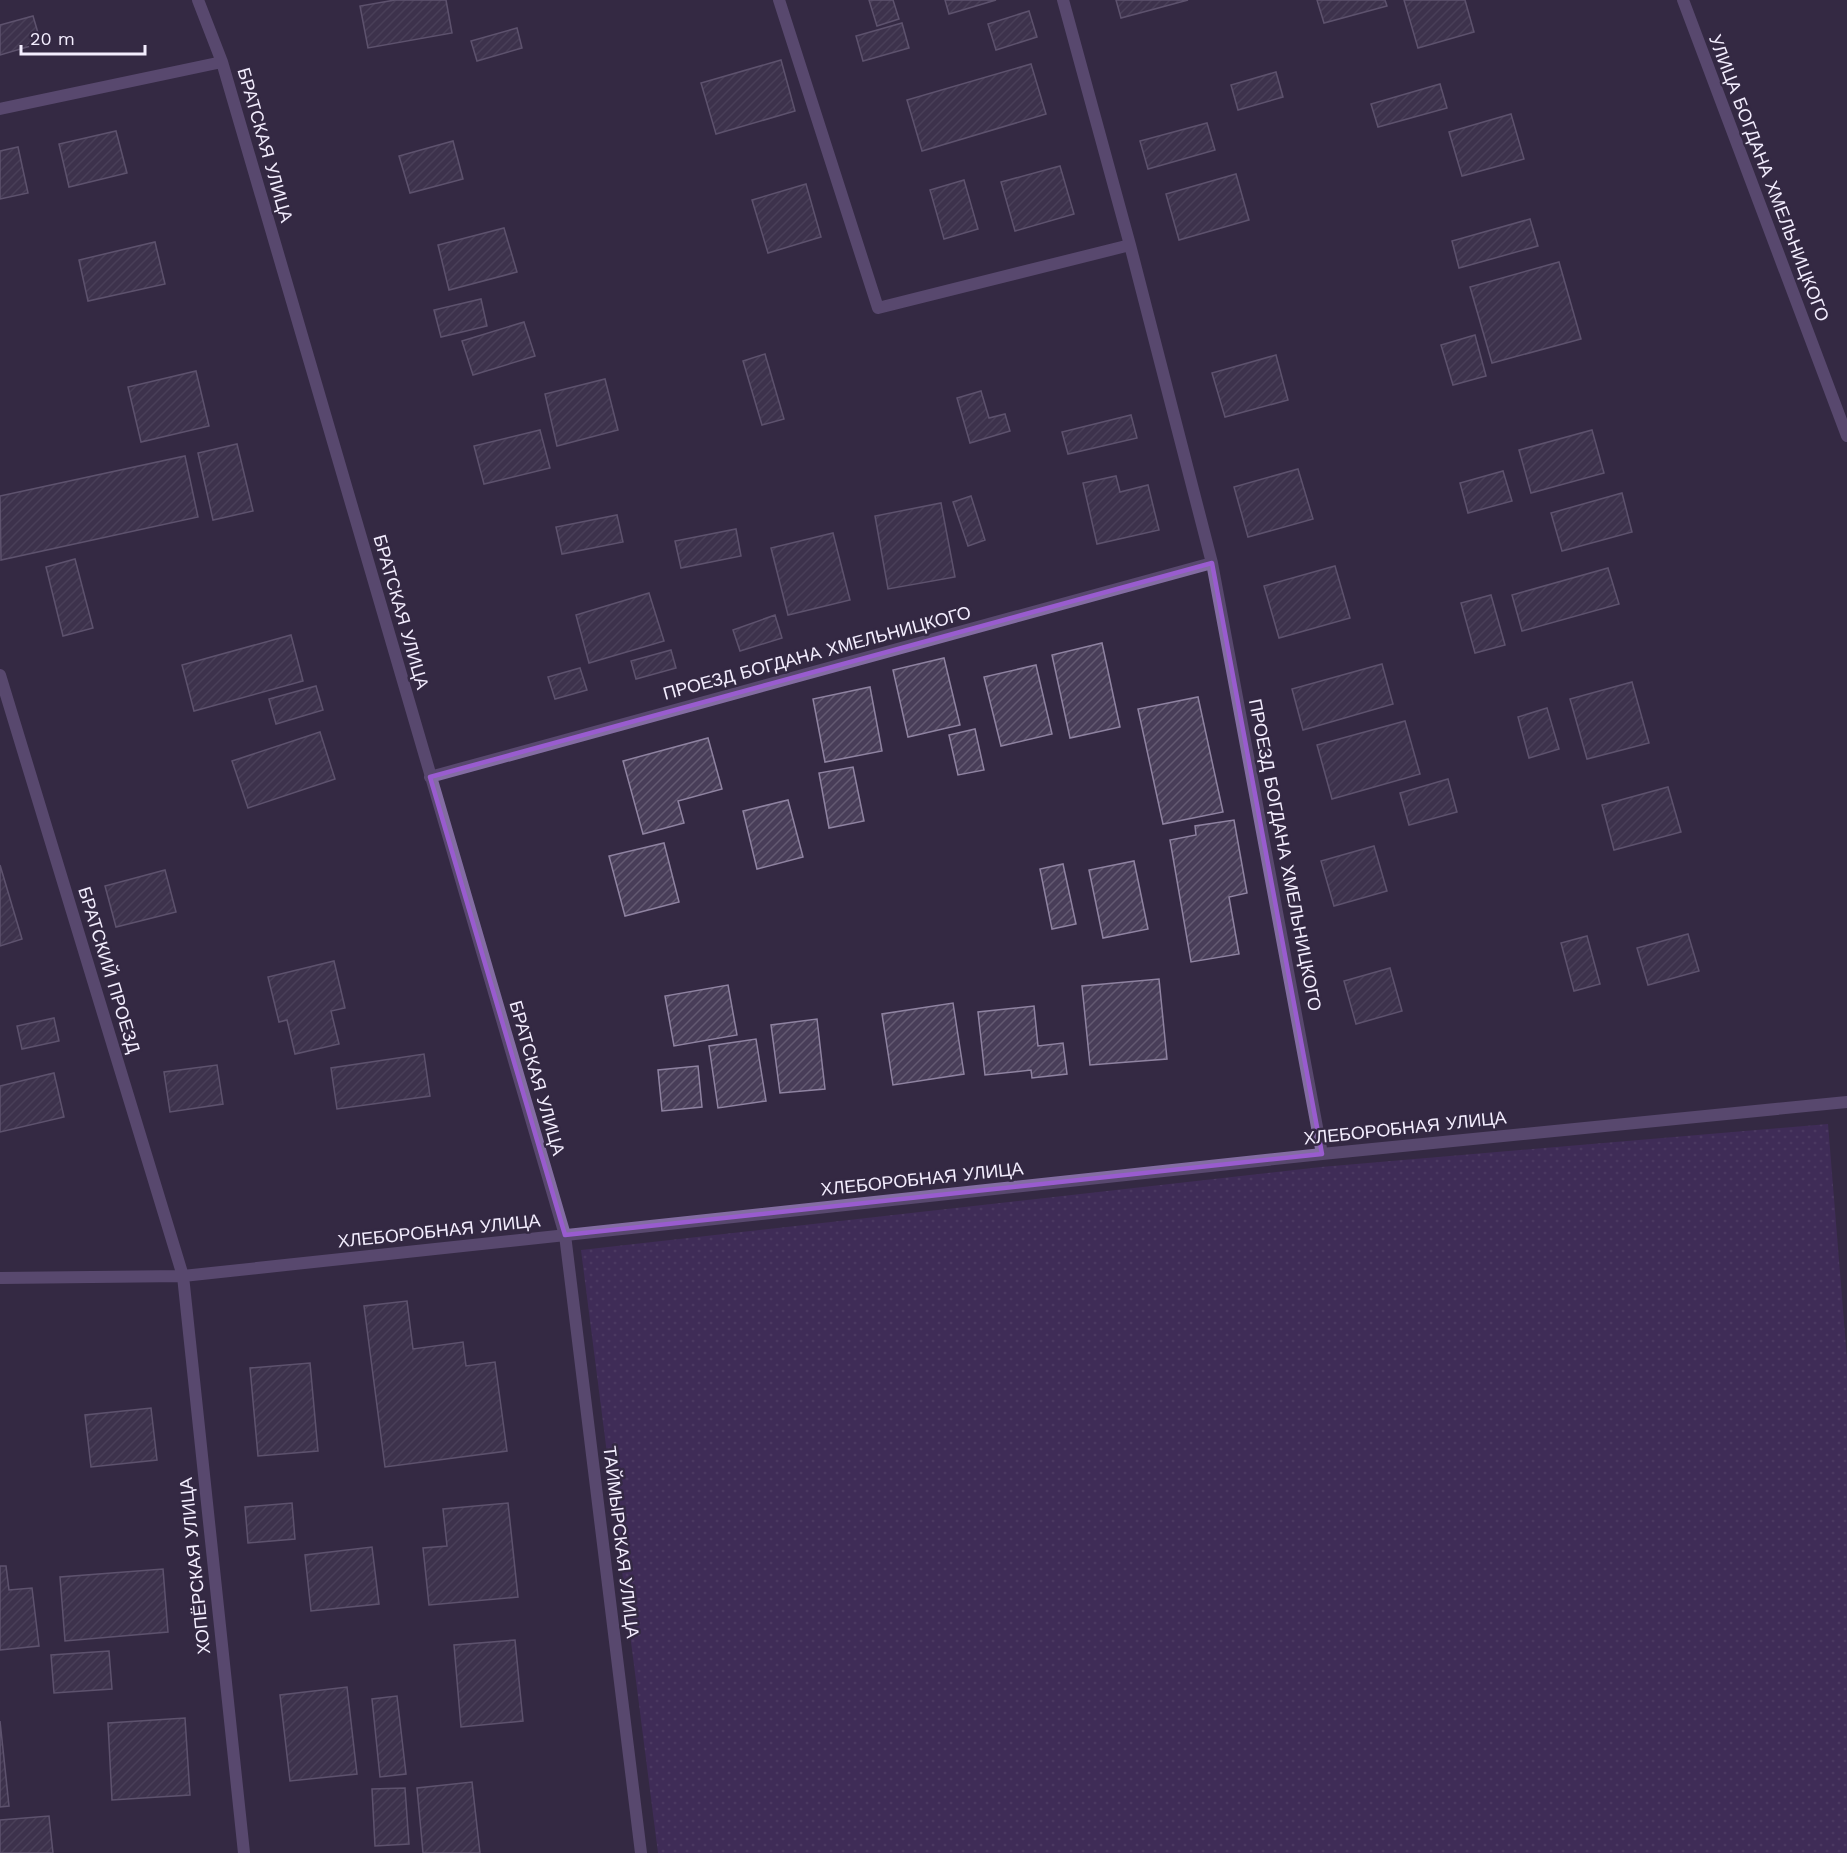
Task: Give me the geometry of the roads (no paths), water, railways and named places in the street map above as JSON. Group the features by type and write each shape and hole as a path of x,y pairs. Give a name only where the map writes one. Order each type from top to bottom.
{"street":[{"name":"БРАТСКАЯ УЛИЦА","path":"198,0 222,62 565,1235"},
{"path":"779,0 878,308 1130,245"},
{"name":"ПРОЕЗД БОГДАНА ХМЕЛЬНИЦКОГО","path":"1063,0 1130,245 1212,563 1322,1154"},
{"name":"УЛИЦА БОГДАНА ХМЕЛЬНИЦКОГО","path":"1683,0 1847,436"},
{"path":"0,109 222,62"},
{"name":"ПРОЕЗД БОГДАНА ХМЕЛЬНИЦКОГО","path":"430,777 1212,563"},
{"name":"БРАТСКИЙ ПРОЕЗД","path":"0,675 183,1276"},
{"name":"ХЛЕБОРОБНАЯ УЛИЦА","path":"0,1278 183,1276 1322,1154 1847,1102"},
{"name":"ТАЙМЫРСКАЯ УЛИЦА","path":"565,1235 641,1853"},
{"name":"ХОПЁРСКАЯ УЛИЦА","path":"183,1276 244,1853"}]}
